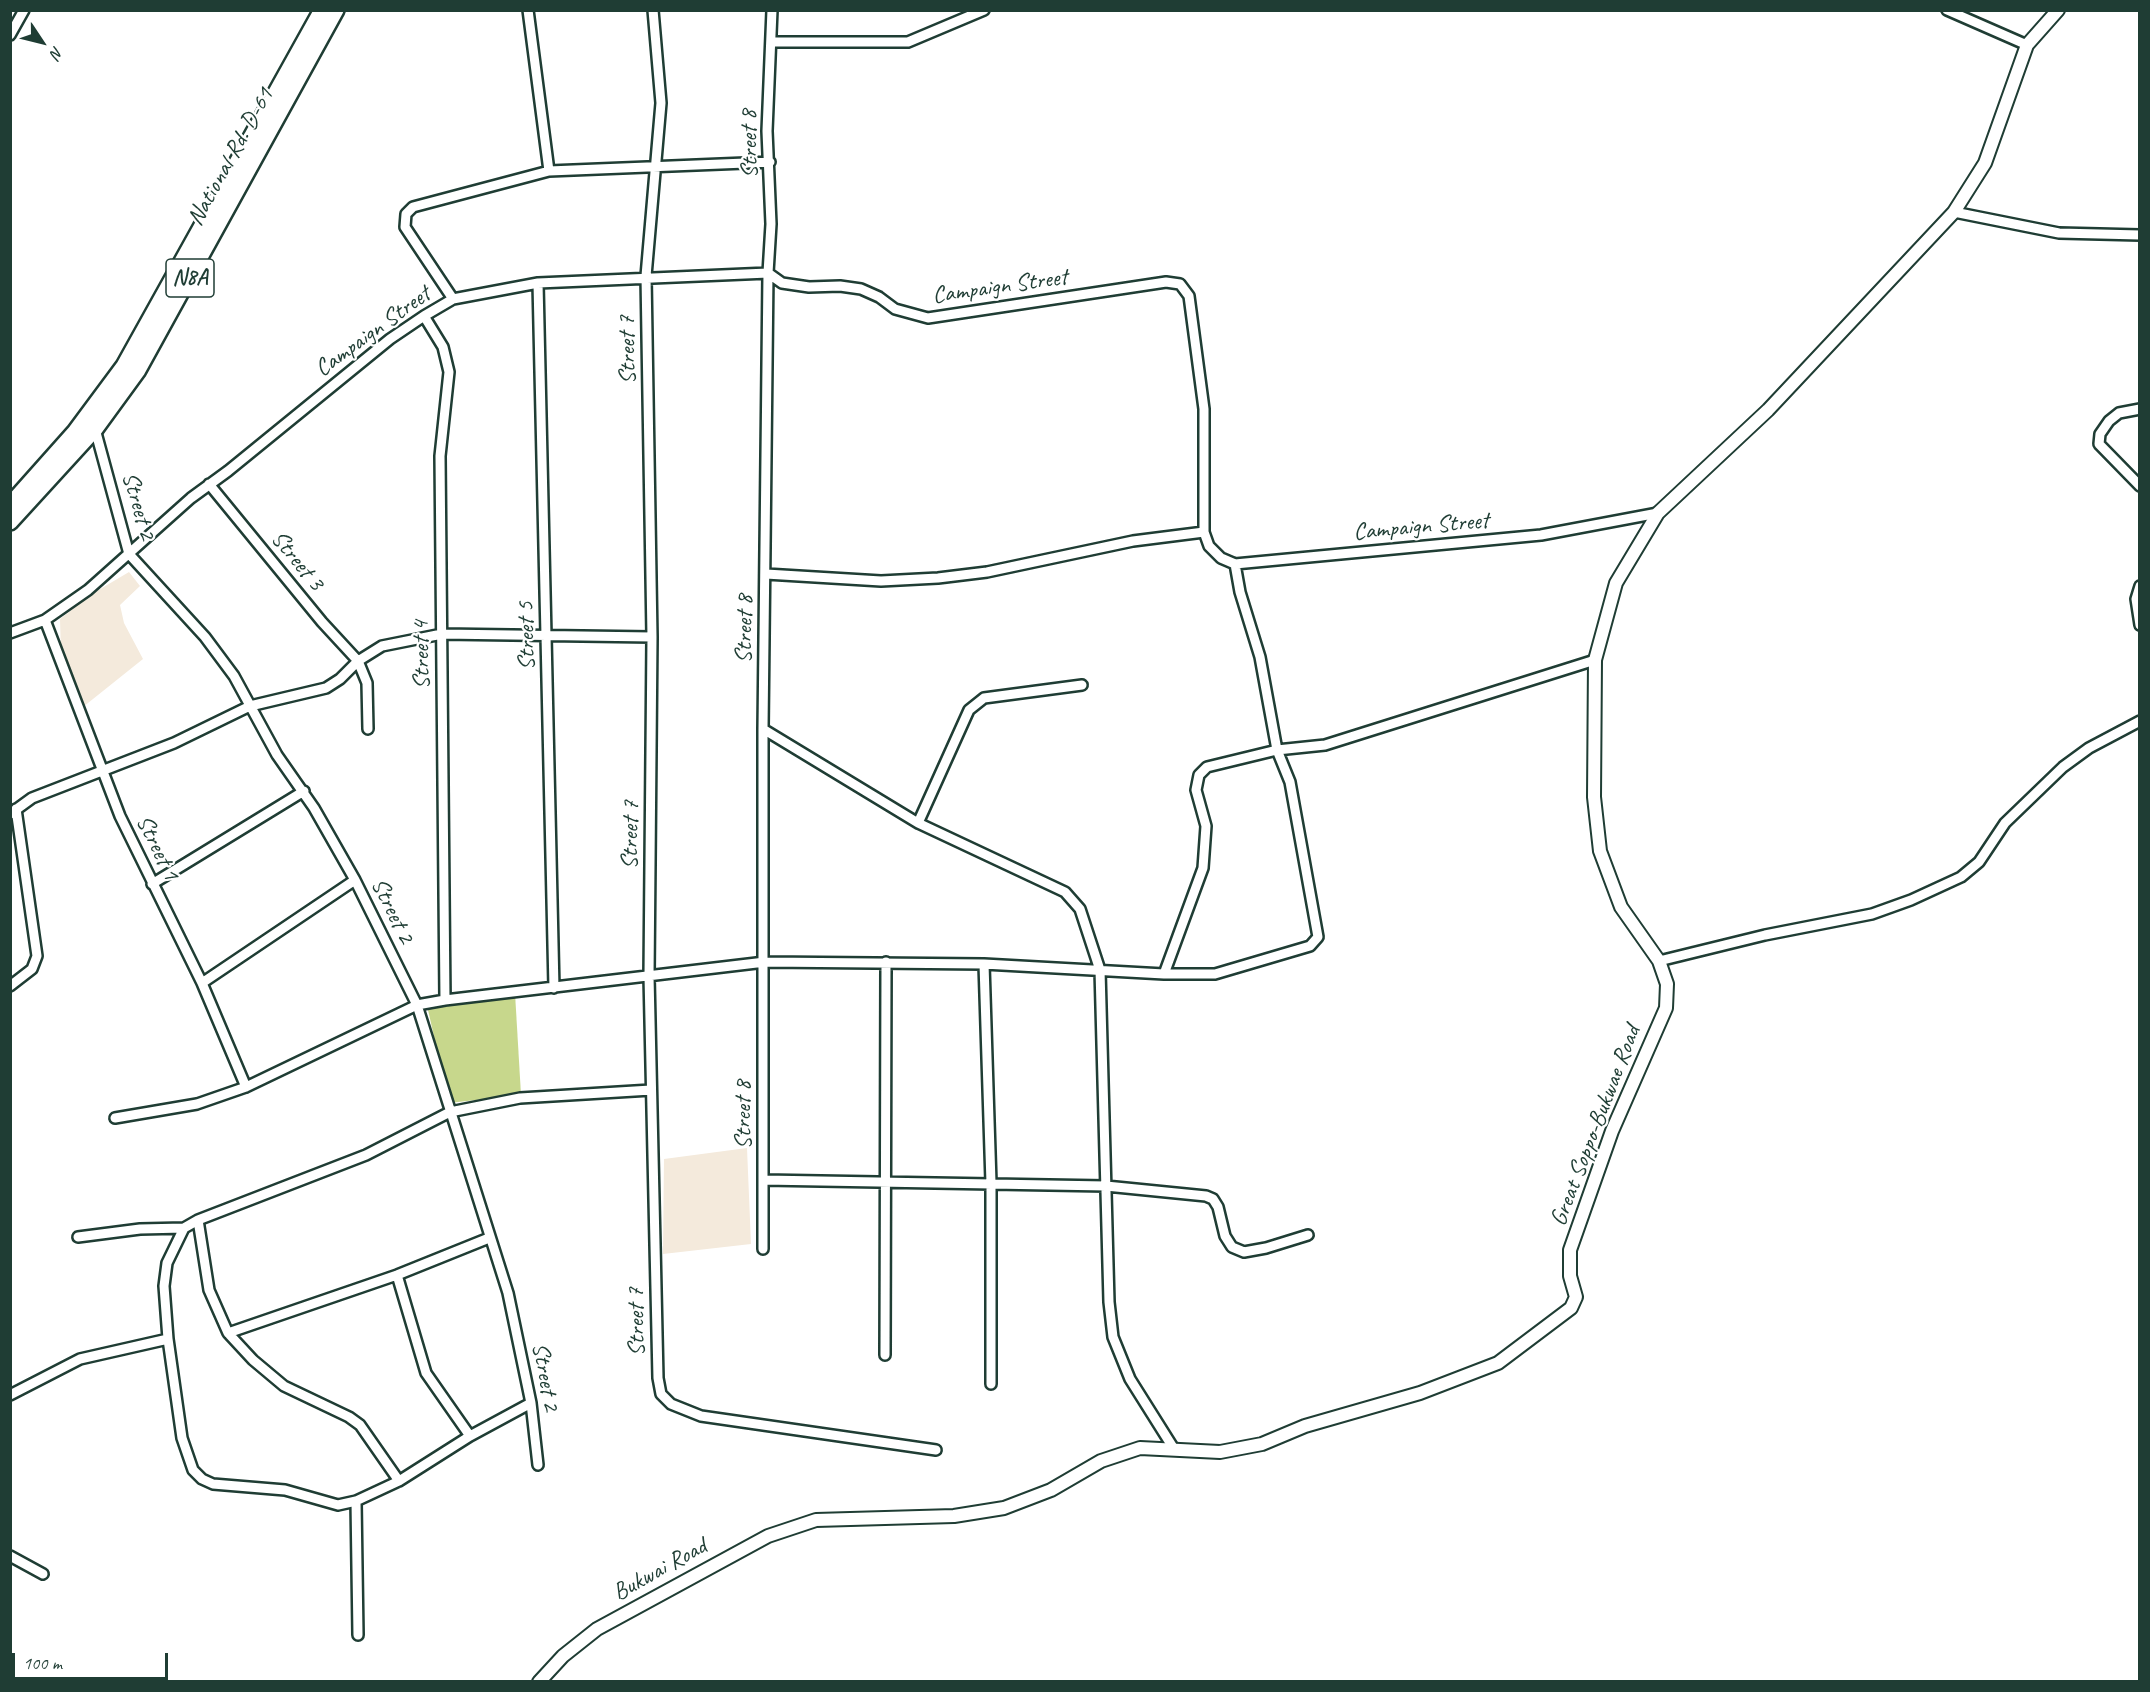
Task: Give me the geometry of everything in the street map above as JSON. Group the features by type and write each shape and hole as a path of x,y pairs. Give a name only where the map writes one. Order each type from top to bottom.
{"highway":[{"name":"National Rd. D-61","path":"10,505 75,432 124,366 322,10"},
{"name":"National Rd. D-61","path":"10,522 95,429 119,399 158,338 336,10"}],"street":[{"path":"10,35 24,10"},
{"path":"528,10 549,171"},
{"name":"Street 7","path":"653,10 661,103 646,276 652,637 649,976 658,1378 661,1394 672,1404 701,1416 936,1450"},
{"name":"Street 8","path":"764,1248 763,729 768,273 771,224 767,131 772,10"},
{"path":"771,42 908,42 984,10"},
{"path":"1947,10 2027,45 2058,10"},
{"name":"Great Soppo-Bukwae Road","path":"816,1520 954,1516 1004,1508 1051,1490 1101,1461 1140,1448 1220,1452 1262,1444 1305,1426 1420,1393 1498,1363 1571,1308 1576,1296 1570,1276 1570,1250 1612,1131 1666,1008 1666,984 1659,961 1622,908 1600,851 1594,797 1595,660 1616,583 1658,513 1768,410 1954,212 1985,163 2027,45"},
{"path":"453,299 405,227 406,214 413,207 549,171 770,162"},
{"path":"1954,212 2059,233 2139,235"},
{"name":"Campaign Street","path":"10,633 45,620 88,590 209,484 381,346 424,316 453,299 538,283 646,276 768,273 782,283 809,287 840,286 861,289 879,297 895,309 909,315 928,318 1166,282 1180,285 1189,296 1204,409 1204,532"},
{"name":"Street 5","path":"538,283 554,988"},
{"name":"Street 4","path":"424,316 443,347 449,372 440,456 445,1000"},
{"path":"2139,410 2119,413 2109,421 2100,434 2099,444 2139,486"},
{"name":"Street 2","path":"95,429 129,554 205,637 234,676 277,755 304,791 355,880 417,1005 508,1293 531,1403 537,1465"},
{"name":"Street 3","path":"209,484 322,622 358,661"},
{"name":"Campaign Street","path":"1235,564 1541,535 1658,513"},
{"path":"116,1118 197,1104 246,1087 417,1005 445,1000 765,962 984,964 1164,974 1215,974 1310,946 1318,937 1290,782 1277,750 1260,657 1240,592 1235,564 1221,558 1209,546 1204,532 1133,541 987,572 938,578 881,581 766,574"},
{"path":"2139,586 2136,599 2139,625"},
{"name":"Street 1","path":"45,620 120,816 202,983 246,1087"},
{"path":"10,986 32,969 37,956 13,812 32,798 174,743 250,706 326,688 340,679 358,661 382,646 442,634 652,637"},
{"path":"1164,974 1203,868 1206,826 1196,790 1199,775 1207,766 1277,750 1325,745 1595,660"},
{"path":"358,661 367,683 368,729"},
{"path":"918,823 969,710 984,698 1082,685"},
{"path":"1659,961 1765,935 1872,914 1911,900 1961,877 1979,862 2005,823 2062,767 2089,748 2139,722"},
{"path":"763,729 918,823 1065,892 1080,909 1100,970 1108,1302 1113,1337 1130,1379 1174,1449"},
{"path":"152,884 304,791"},
{"path":"202,983 355,880"},
{"path":"885,1355 886,962"},
{"path":"984,964 991,1183 991,1384"},
{"path":"78,1238 140,1229 184,1228 198,1220 366,1155 450,1112 520,1098 651,1090"},
{"path":"764,1180 886,1180 1106,1186 1206,1196 1213,1199 1232,1247 1244,1252 1308,1235"},
{"path":"198,1220 203,1265 209,1290 228,1333 253,1360 284,1386 349,1416 360,1425 399,1481"},
{"path":"184,1228 167,1263 164,1286 168,1339 182,1438 193,1470 202,1479 213,1484 285,1490 338,1505 356,1501 399,1481 470,1436 531,1403"},
{"path":"228,1333 397,1275 489,1238"},
{"path":"397,1275 426,1373 470,1436"},
{"path":"10,1395 80,1359 168,1339"},
{"path":"356,1501 358,1635"},
{"name":"Bukwai Road","path":"538,1682 563,1656 597,1629 768,1536 816,1520"},
{"path":"10,1556 43,1574"}],"shaded area":[{"path":"129,572 140,586 120,605 124,623 143,659 83,707 61,654 60,619 92,594"},
{"path":"747,1148 751,1244 663,1254 664,1159"}],"green space":[{"path":"515,993 521,1095 449,1103 426,1001"}]}
